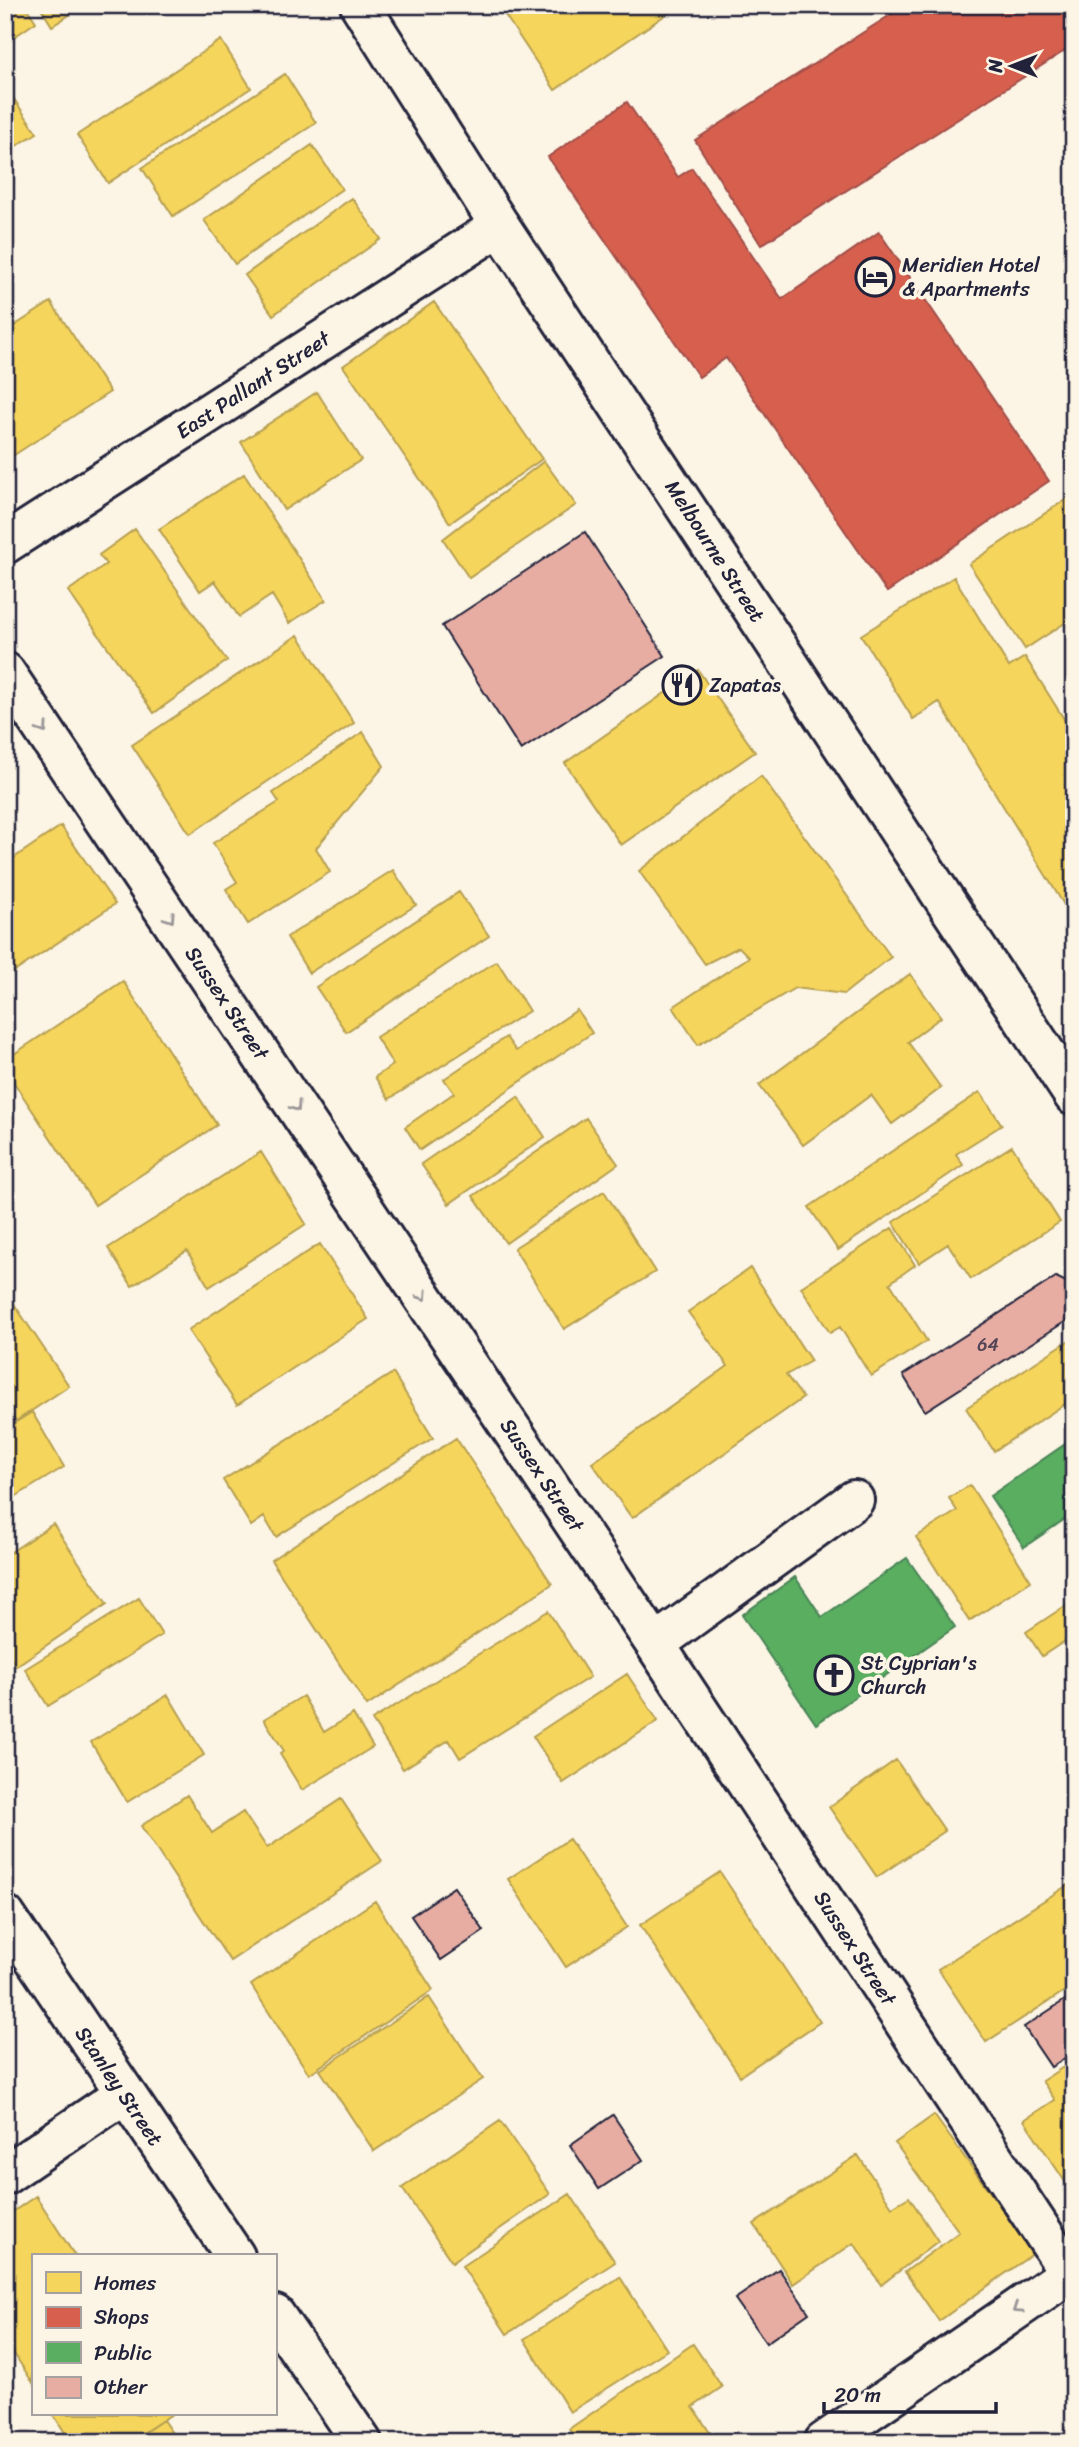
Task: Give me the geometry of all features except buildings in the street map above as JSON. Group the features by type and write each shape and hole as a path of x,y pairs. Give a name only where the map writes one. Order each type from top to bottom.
{"street":[{"name":"Melbourne Street","path":"360,5 500,226 1074,1096"},
{"name":"East Pallant Street","path":"5,544 500,226"},
{"name":"Sussex Street","path":"5,672 655,1644 1072,2275"},
{"path":"655,1644 854,1500"},
{"name":"Stanley Street","path":"5,1915 234,2254"},
{"path":"5,2175 124,2094"},
{"path":"824,2442 1072,2275"},
{"path":"276,2316 362,2442"}],"place":[{"name":"Meridien Hotel & Apartments","path":"875,277"},
{"name":"Zapatas","path":"682,685"},
{"name":"St Cyprian's Church","path":"834,1675"}]}
